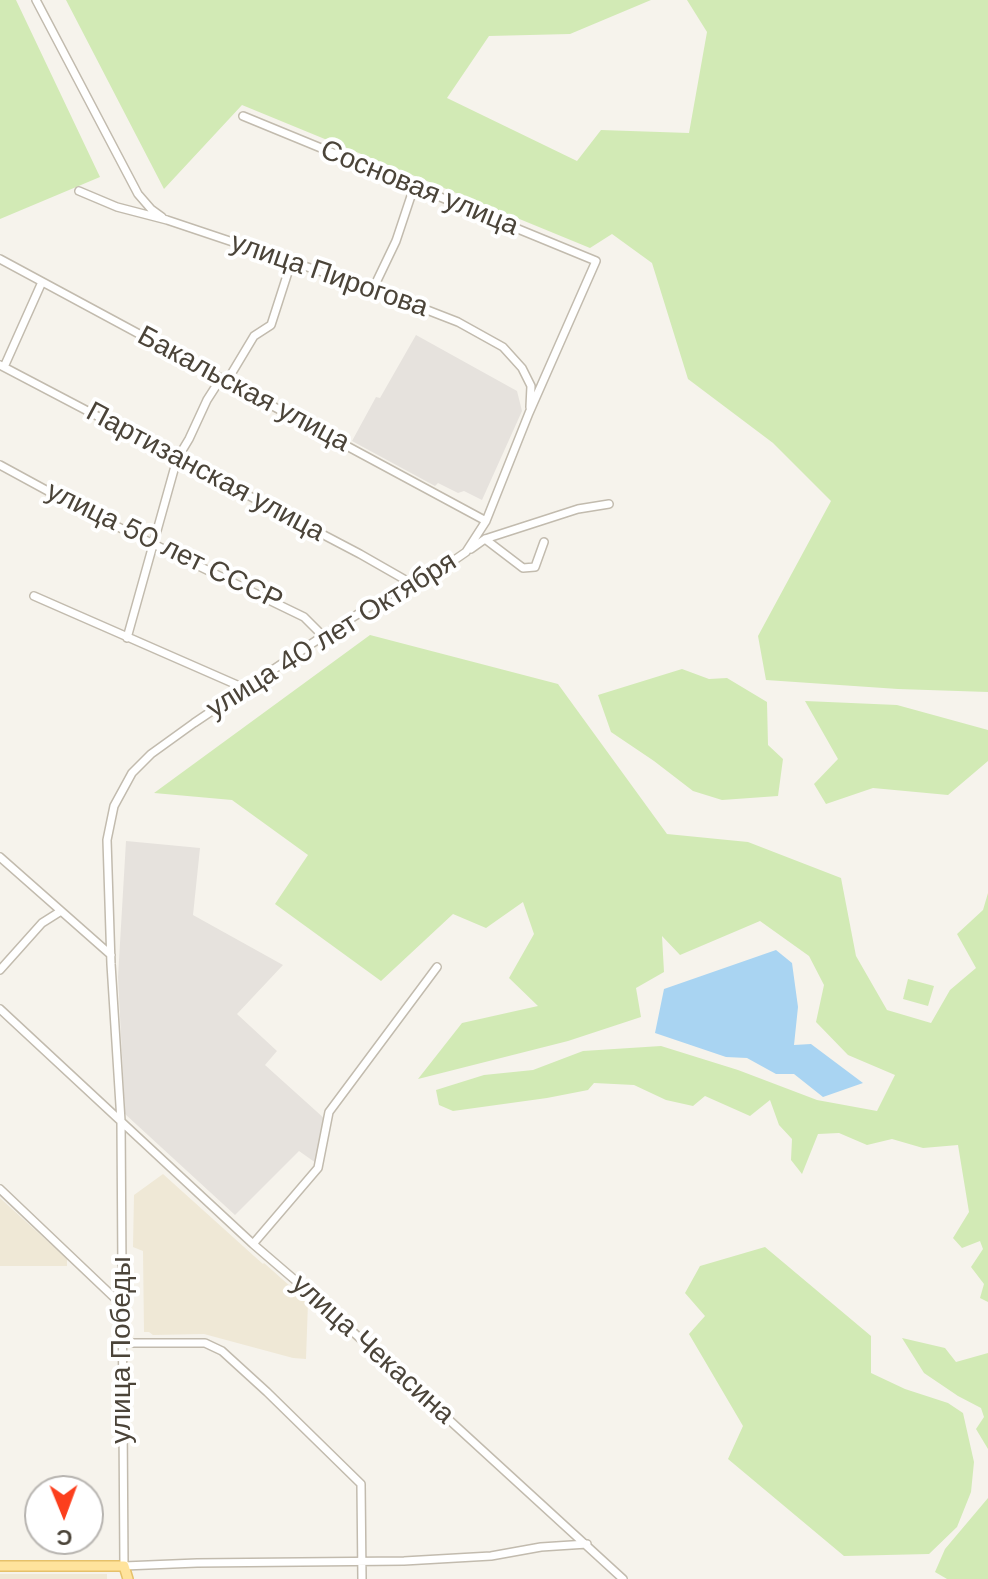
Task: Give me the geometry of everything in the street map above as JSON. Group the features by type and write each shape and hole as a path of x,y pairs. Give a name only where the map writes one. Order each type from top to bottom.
{"main road":[{"path":"0,1566 124,1566"},
{"name":"улица Победы","path":"124,1566 128,1579"}],"street":[{"path":"36,0 138,194 151,209 167,220"},
{"name":"Сосновая улица","path":"243,116 596,261"},
{"path":"373,289 396,241 414,187"},
{"name":"улица Пирогова","path":"79,191 117,207 167,220 373,289 458,322 503,347 522,368 531,386 529,413"},
{"name":"Бакальская улица","path":"0,259 486,521"},
{"name":"улица 40 лет Октября","path":"121,1121 107,840 114,806 127,780 151,754 244,688 409,582 440,570 466,552 486,521 529,413 596,261"},
{"path":"127,638 177,459 216,386 227,381 254,336 271,325 291,263"},
{"path":"2,366 42,282"},
{"name":"Партизанская улица","path":"2,366 409,582"},
{"name":"улица 50 лет СССР","path":"0,465 79,508 304,617 323,636"},
{"path":"466,552 485,539 578,509 609,504"},
{"path":"485,539 523,568 535,567 544,542"},
{"path":"34,596 244,688"},
{"path":"0,857 111,955"},
{"path":"0,970 42,923 61,911"},
{"path":"253,1244 318,1168 329,1112 437,967"},
{"name":"улица Чекасина","path":"0,1009 253,1244 623,1579"},
{"name":"улица Победы","path":"121,1121 124,1566"},
{"path":"0,1189 123,1306"},
{"path":"123,1343 205,1343 222,1351 361,1484 362,1579"},
{"path":"124,1566 404,1561 491,1556 541,1547 587,1544"}],"shaded area":[{"path":"416,335 517,391 522,411 482,500 438,483 435,486 352,441"},
{"path":"126,841 200,848 193,915 283,965 237,1014 277,1051 265,1065 326,1120 320,1141 324,1154 316,1163 299,1151 235,1215 125,1114 118,977"},
{"path":"163,1174 308,1302 306,1359 204,1334 153,1335 144,1332 143,1251 133,1247 134,1195"},
{"path":"0,1198 67,1259 67,1266 0,1266"},
{"path":"0,1574 107,1574 107,1579 0,1579"}],"green space":[{"path":"0,0 16,0 100,177 0,219"},
{"path":"66,0 651,0 570,34 489,36 447,98 577,161 601,130 689,133 707,32 687,0 988,0 988,692 766,680 758,636 831,501 773,443 688,379 652,263 612,234 590,248 242,105 164,189"},
{"path":"370,635 558,684 667,834 748,842 841,878 856,956 887,1010 931,1023 950,990 976,968 957,934 983,910 988,893 988,1302 980,1298 984,1284 971,1267 983,1249 980,1241 962,1248 953,1238 969,1212 958,1145 923,1148 892,1139 867,1145 839,1133 818,1134 802,1174 791,1160 792,1139 779,1125 770,1100 750,1116 705,1096 693,1106 666,1100 634,1085 594,1083 588,1090 547,1098 453,1111 439,1105 436,1090 484,1075 533,1070 583,1051 661,1046 738,1070 817,1100 877,1111 895,1075 848,1055 816,1022 824,985 809,956 760,921 680,955 662,936 664,972 636,988 641,1017 568,1041 418,1079 462,1023 538,1006 509,978 534,934 523,902 486,928 453,914 381,981 275,904 308,855 232,800 154,793"},
{"path":"682,669 709,679 727,678 767,702 768,745 783,759 778,796 722,800 693,791 611,732 598,695"},
{"path":"805,701 897,705 988,730 988,761 948,795 873,788 826,804 814,784 838,759"},
{"path":"908,979 934,986 928,1006 903,999"},
{"path":"765,1247 871,1336 871,1373 905,1389 948,1403 963,1413 974,1462 971,1492 957,1527 929,1554 844,1556 728,1459 743,1426 689,1334 705,1316 685,1293 700,1266"},
{"path":"902,1338 945,1348 956,1362 988,1353 988,1449 976,1429 984,1417 981,1408 924,1373"},
{"path":"988,1498 988,1579 947,1579 935,1572 945,1549"}],"water":[{"path":"776,950 792,963 798,1007 794,1045 811,1044 863,1083 823,1097 794,1074 776,1074 747,1058 726,1057 655,1033 664,989"}]}
